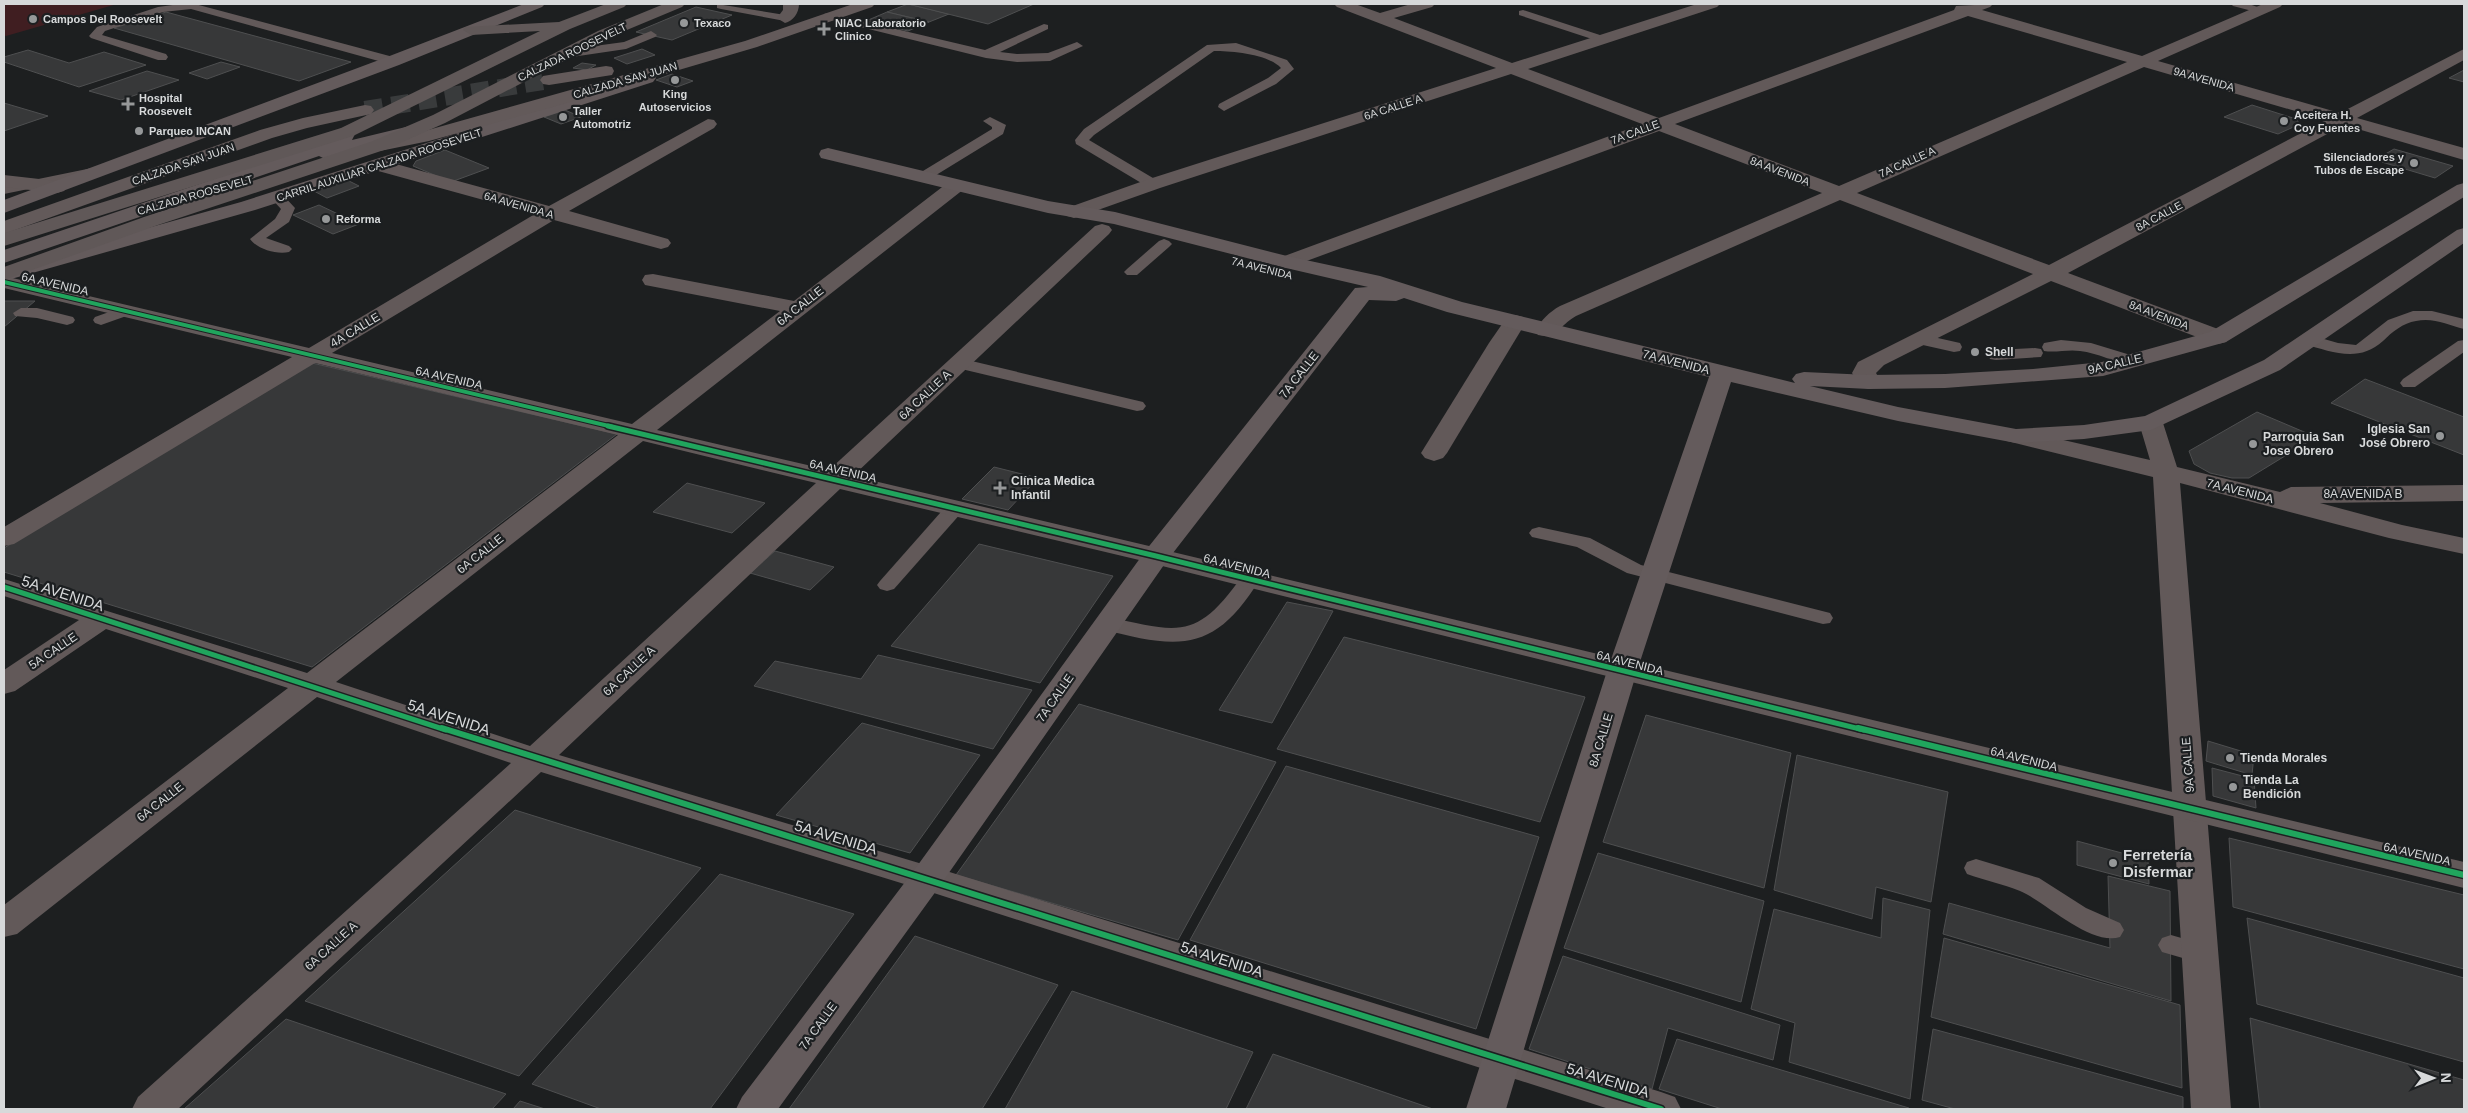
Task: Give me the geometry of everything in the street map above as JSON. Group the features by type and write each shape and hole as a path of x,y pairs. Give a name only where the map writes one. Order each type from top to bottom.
{"highway":[{"name":"CALZADA ROOSEVELT","path":"4,240 347,132 564,26 620,4"},
{"name":"CALZADA ROOSEVELT","path":"4,275 151,220 340,160 379,155 414,130 604,34 677,4"},
{"path":"471,30 564,26"}],"main road":[{"path":"4,208 393,61 537,4"},
{"name":"CALZADA SAN JUAN","path":"549,80 635,64 788,11 828,10 866,4"},
{"name":"CALZADA SAN JUAN","path":"379,155 423,137 751,44 828,10"},
{"name":"CALZADA SAN JUAN","path":"4,228 285,128 365,110"},
{"name":"CALZADA ROOSEVELT","path":"122,216 239,183 360,143 414,130"},
{"name":"CALZADA ROOSEVELT","path":"122,216 342,142 347,132"},
{"name":"7A AVENIDA","path":"828,154 1074,212 1115,218 1286,262 1372,281 1454,307 1898,414"},
{"name":"CARRIL AUXILIAR CALZADA ROOSEVELT","path":"4,275 277,197 379,155"},
{"path":"57,187 81,189 119,186"},
{"name":"9A CALLE","path":"1722,373 1869,382 1988,380 2102,369 2218,337 2464,189"},
{"name":"7A AVENIDA","path":"1074,212 1102,230 1363,293 1454,307"},
{"path":"4,257 122,216"},
{"path":"1869,382 1880,399 1898,414 2016,436 2084,432 2151,422 2272,365 2464,234"},
{"path":"1363,293 1410,292"},
{"name":"7A CALLE","path":"756,1109 927,878 1156,556 1363,293"},
{"name":"8A CALLE","path":"1486,1109 1503,1061 1622,671 1722,373"}],"street":[{"name":"8A AVENIDA","path":"1342,4 2218,337"},
{"path":"1379,18 1427,4"},
{"name":"6A CALLE A","path":"1074,212 1153,184 1712,4"},
{"name":"9A AVENIDA","path":"1943,4 2464,154"},
{"name":"7A CALLE","path":"1286,262 1985,4"},
{"name":"7A CALLE A","path":"1546,330 1553,321 1568,311 1838,192 2268,7"},
{"name":"8A CALLE","path":"1869,382 1864,373 1866,367 1876,360 2051,274 2464,54"},
{"name":"4A CALLE","path":"4,538 550,214 708,124"},
{"name":"6A AVENIDA A","path":"379,155 550,214 661,243"},
{"path":"4,181 57,187"},
{"name":"6A CALLE","path":"4,924 957,185"},
{"name":"6A CALLE A","path":"152,1109 535,759 1102,230"},
{"path":"654,280 798,308"},
{"name":"6A AVENIDA","path":"4,282 70,309 126,311 638,432 1156,556 2191,810 2464,875"},
{"path":"1434,453 1500,343 1515,322"},
{"name":"9A CALLE","path":"2151,422 2166,472 2191,810 2186,949 2210,1109"},
{"name":"7A AVENIDA","path":"2016,436 2262,495 2399,532 2464,546"},
{"name":"8A AVENIDA B","path":"2262,495 2464,494"},
{"name":"5A AVENIDA","path":"4,587 312,685 535,759 927,878 1503,1061 1661,1109"},
{"name":"5A CALLE","path":"4,684 102,618"}],"lane":[{"path":"2237,4 2268,7"},
{"path":"162,57 95,36 101,29 162,9 192,6 393,61"},
{"path":"717,7 788,11"},
{"path":"828,10 986,54 1017,58 1044,57 1078,46"},
{"path":"1523,13 1602,39"},
{"path":"986,54 1044,27"},
{"path":"565,54 626,45 651,35"},
{"path":"1153,184 1090,149 1083,144 1082,140 1089,132 1210,48 1236,47 1252,51 1283,63 1288,69 1272,81 1224,106"},
{"path":"923,177 998,131 999,125 990,121"},
{"path":"4,190 26,184 103,170"},
{"path":"277,197 288,208 288,214 257,239 266,245 284,248"},
{"path":"1132,272 1164,244"},
{"path":"29,313 70,309"},
{"path":"101,320 126,311"},
{"path":"2310,340 2342,348 2364,348 2401,318 2430,315 2464,324"},
{"path":"1920,338 1954,347"},
{"path":"1996,355 2034,352 2064,344 2080,345 2131,361"},
{"path":"2409,383 2464,344"},
{"path":"2033,376 2034,352"},
{"path":"959,363 1137,406"},
{"path":"887,585 955,508"},
{"path":"1538,533 1583,542 1634,569 1823,618"},
{"path":"1108,624 1140,631 1169,634 1203,629 1219,619 1250,579"},
{"path":"1976,868 2030,885 2077,915 2111,930"}],"shaded area":[{"name":"Campos Del Roosevelt","path":"4,4 117,4 6,36 4,35"}],"building":[{"path":"908,4 949,14 929,22 887,12"},
{"path":"908,4 1034,4 988,24"},
{"name":"Texaco","path":"696,7 732,15 672,40 636,32"},
{"path":"166,12 351,62 299,81 114,28"},
{"path":"887,12 929,22 908,31 866,21"},
{"path":"642,49 655,55 627,64 614,58"},
{"path":"28,50 69,63 104,52 146,65 79,87 4,62 4,57"},
{"path":"221,62 240,67 207,79 189,73"},
{"path":"582,63 596,65 587,70 573,68"},
{"path":"2464,70 2464,82 2449,78"},
{"path":"147,71 179,80 121,100 89,91"},
{"name":"King Autoservicios","path":"672,74 693,81 677,87 656,80"},
{"path":"4,103 48,116 4,131"},
{"path":"2252,105 2296,119 2300,124 2278,134 2224,117"},
{"name":"Taller Automotriz","path":"565,110 581,117 561,124 544,117"},
{"name":"Silenciadores y Tubos de Escape","path":"2394,149 2453,166 2435,178 2375,160"},
{"path":"445,150 489,168 451,182 413,166 416,161"},
{"path":"347,180 359,186 327,198 314,191"},
{"name":"Reforma","path":"319,205 359,224 333,234 293,215"},
{"path":"4,301 35,301 4,327"},
{"path":"312,363 617,434 312,667 4,572 4,548"},
{"name":"Iglesia San José Obrero","path":"2365,379 2464,417 2464,455 2331,403"},
{"name":"Parroquia San Jose Obrero","path":"2257,412 2316,437 2249,478 2232,478 2210,473 2194,464 2189,451"},
{"name":"Clínica Medica Infantil","path":"994,467 1038,478 1008,510 962,499"},
{"path":"687,483 765,503 732,533 653,512"},
{"path":"979,544 1113,576 1040,683 891,646"},
{"path":"775,551 834,567 810,590 750,573"},
{"path":"1287,602 1333,611 1272,723 1219,710"},
{"path":"1344,637 1585,697 1540,822 1277,749"},
{"path":"878,655 1032,690 993,749 754,686 775,661 861,679"},
{"path":"1079,704 1276,762 1178,940 956,875"},
{"path":"1646,715 1791,753 1764,888 1603,842"},
{"path":"862,723 980,755 910,853 776,815"},
{"name":"Tienda Morales","path":"2208,741 2254,755 2252,775 2206,761"},
{"path":"1797,755 1948,792 1931,902 1876,887 1872,919 1774,890"},
{"path":"1286,766 1539,837 1476,1029 1190,940"},
{"name":"Tienda La Bendición","path":"2212,768 2254,779 2256,808 2213,796"},
{"path":"515,810 701,868 519,1076 305,1001"},
{"path":"2229,838 2464,895 2464,969 2233,907"},
{"name":"Ferretería Disfermar","path":"2077,841 2148,860 2149,884 2077,865"},
{"path":"1598,853 1764,901 1741,1002 1564,948"},
{"path":"720,874 854,914 710,1109 601,1109 532,1084"},
{"path":"2108,876 2170,891 2171,1001 1943,934 1949,903 2110,948"},
{"path":"1883,898 1930,910 1910,1099 1789,1062 1795,1023 1751,1009 1774,909 1881,938"},
{"path":"2247,918 2464,978 2464,1062 2257,1004"},
{"path":"915,936 1058,985 982,1109 789,1109"},
{"path":"1944,938 2180,1005 2182,1088 1931,1017"},
{"path":"1563,956 1780,1025 1773,1060 1668,1028 1652,1089 1529,1049"},
{"path":"1072,991 1253,1052 1226,1109 1005,1109"},
{"path":"2250,1018 2464,1080 2464,1109 2260,1109"},
{"path":"286,1019 506,1094 492,1109 184,1109"},
{"path":"1933,1029 2183,1097 2183,1109 1955,1109 1922,1100"},
{"path":"1677,1039 1909,1108 1722,1109 1659,1089"},
{"path":"1273,1054 1433,1109 1246,1109"},
{"path":"520,1101 545,1109 513,1109"}],"tunnel":[{"path":"365,110 549,80"}],"cycle path":[{"path":"4,282 1156,556 2464,875"},
{"path":"4,587 312,685 535,759 927,878 1661,1109"}],"place":[{"name":"Campos Del Roosevelt","path":"33,19"},
{"name":"Texaco","path":"684,23"},
{"name":"NIAC Laboratorio Clinico","path":"824,29"},
{"name":"King Autoservicios","path":"675,80"},
{"name":"Hospital Roosevelt","path":"128,104"},
{"name":"Taller Automotriz","path":"563,117"},
{"name":"Aceitera H. Coy Fuentes","path":"2284,121"},
{"name":"Parqueo INCAN","path":"139,131"},
{"name":"Silenciadores y Tubos de Escape","path":"2414,163"},
{"name":"Reforma","path":"326,219"},
{"name":"Shell","path":"1975,352"},
{"name":"Iglesia San José Obrero","path":"2440,436"},
{"name":"Parroquia San Jose Obrero","path":"2253,444"},
{"name":"Clínica Medica Infantil","path":"1000,488"},
{"name":"Tienda Morales","path":"2230,758"},
{"name":"Tienda La Bendición","path":"2233,787"},
{"name":"Ferretería Disfermar","path":"2113,863"}]}
